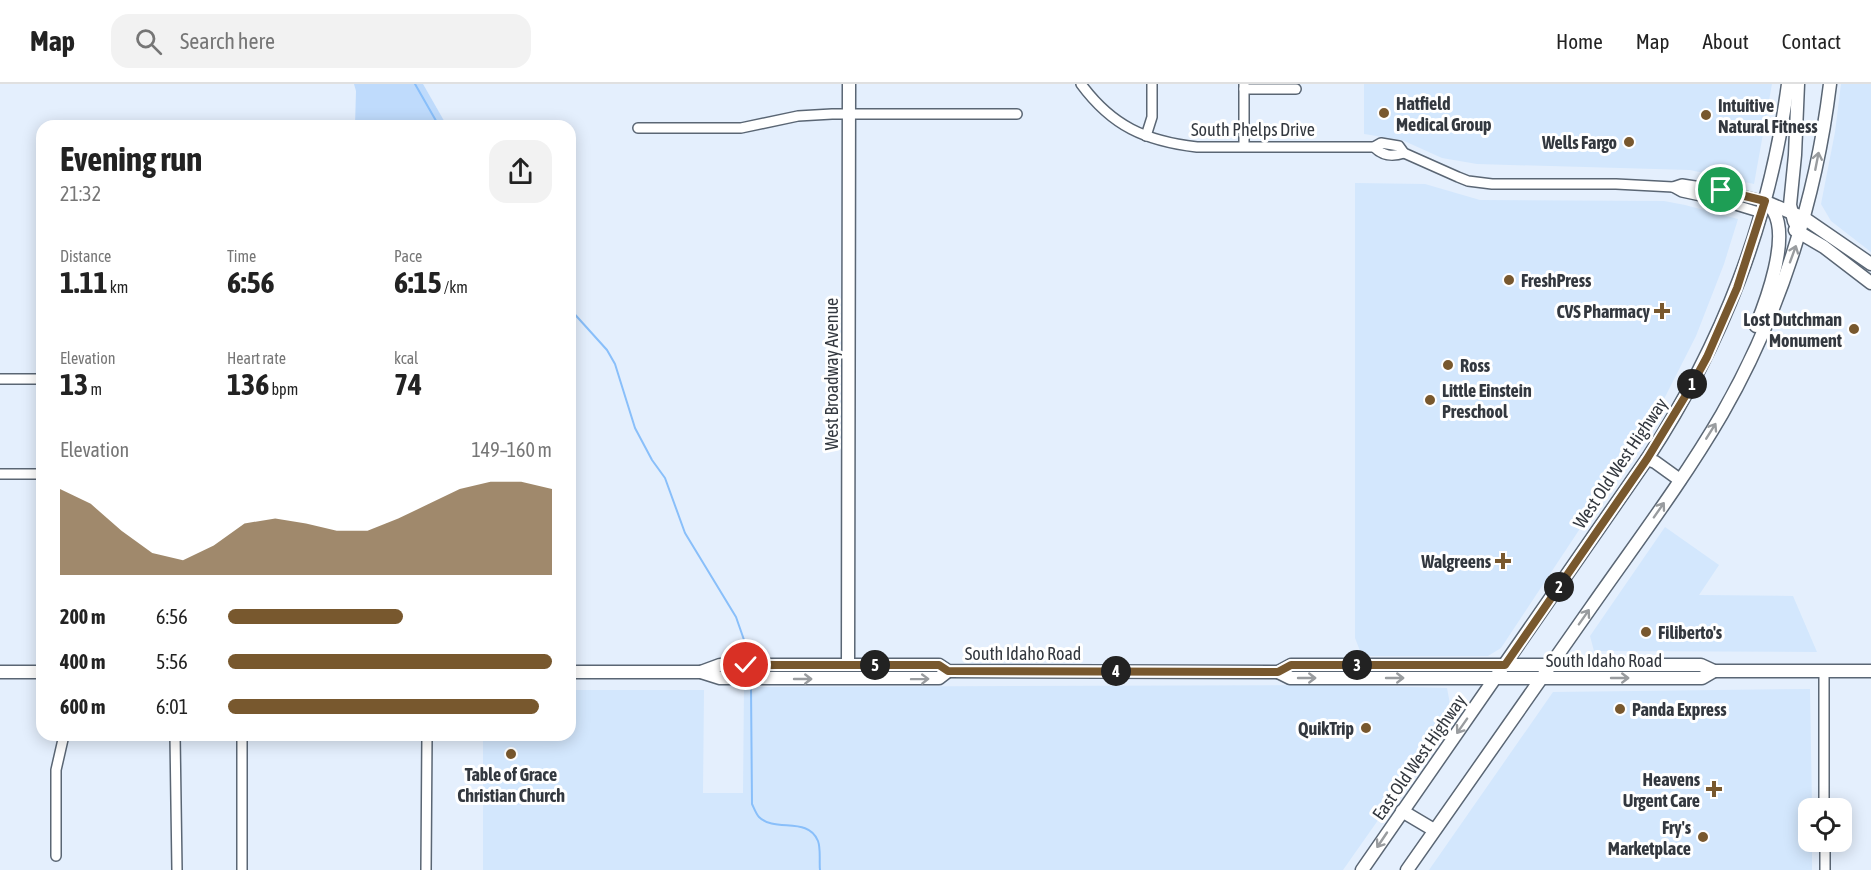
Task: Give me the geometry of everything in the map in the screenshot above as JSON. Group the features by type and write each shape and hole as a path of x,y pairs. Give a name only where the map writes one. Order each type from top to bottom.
{"main road":[{"name":"West Broadway Avenue","path":"848,664 849,84"},
{"name":"West Old West Highway","path":"1505,665 1647,459 1671,422 1707,357 1737,288 1764,207 1781,131 1788,84"},
{"path":"1798,84 1790,205 1800,233"},
{"path":"1407,870 1680,480 1731,397 1773,307 1800,233 1820,146 1830,84"},
{"path":"1764,207 1791,212 1804,218 1871,264"},
{"path":"1731,397 1731,387 1772,283 1778,240 1778,220 1774,212 1764,207"},
{"path":"1778,220 1824,247 1871,283"},
{"path":"1647,459 1680,480"},
{"name":"South Idaho Road","path":"700,672 720,665 848,664 939,665 948,671 1278,672 1290,678 1702,678 1714,671"},
{"name":"South Idaho Road","path":"1278,672 1291,665 1701,665 1714,671 1871,671"},
{"name":"East Old West Highway","path":"1362,870 1505,665"},
{"name":"South Idaho Road","path":"576,672 700,672 720,678 939,678 948,671"},
{"path":"0,672 36,672"},
{"path":"1402,811 1434,830"}],"street":[{"name":"South Phelps Drive","path":"1081,84 1092,99 1113,118 1146,136 1172,144 1197,147 1374,147 1381,143 1399,146 1404,153 1468,181 1492,184 1616,184 1673,187 1682,192 1764,207"},
{"path":"1146,136 1152,117 1152,84"},
{"path":"1245,146 1244,86 1296,89"},
{"path":"638,129 741,128 798,116 1017,114"},
{"path":"0,380 36,380"},
{"path":"0,474 36,474"},
{"path":"1824,671 1824,798"},
{"path":"56,856 56,770 63,741"},
{"path":"175,741 177,870"},
{"path":"242,741 242,870"},
{"path":"426,870 427,741"},
{"path":"1825,852 1825,870"}],"shaded area":[{"path":"354,84 423,84 444,120 355,120"},
{"path":"1364,84 1772,84 1754,184 1690,170 1477,164 1442,158 1402,140 1364,134"},
{"path":"1841,84 1871,84 1871,252 1831,221 1821,204 1835,132"},
{"path":"1355,183 1425,184 1480,200 1664,201 1738,219 1724,264 1696,336 1664,399 1501,648 1488,656 1362,656 1355,638"},
{"path":"1665,527 1719,565 1699,595 1793,596 1817,652 1594,651 1590,636"},
{"path":"1337,685 1447,688 1452,715 1343,870 483,870 483,741 576,741 576,690 704,690 703,793 743,793 744,687"},
{"path":"1810,689 1812,798 1798,798 1798,852 1812,852 1812,870 1429,870 1553,692"}],"waterway":[{"path":"415,84 436,120"},
{"path":"576,316 607,350 615,364 635,428 652,460 665,478 685,533 736,617 750,657"},
{"path":"751,687 752,804 758,816 766,822 799,827 813,833 819,844 820,870"}],"place":[{"name":"Hatfield Medical Group","path":"1384,113"},
{"name":"Intuitive Natural Fitness","path":"1706,115"},
{"name":"Wells Fargo","path":"1629,142"},
{"name":"FreshPress","path":"1509,280"},
{"name":"CVS Pharmacy","path":"1662,311"},
{"name":"Lost Dutchman Monument","path":"1854,329"},
{"name":"Ross","path":"1448,365"},
{"name":"Little Einstein Preschool","path":"1430,400"},
{"name":"Walgreens","path":"1503,561"},
{"name":"Filiberto's","path":"1646,632"},
{"name":"Panda Express","path":"1620,709"},
{"name":"QuikTrip","path":"1366,728"},
{"name":"Table of Grace Christian Church","path":"511,754"},
{"name":"Heavens Urgent Care","path":"1714,789"},
{"name":"Fry's Marketplace","path":"1703,837"}],"route":[{"path":"746,665 939,665 948,671 1278,672 1291,665 1505,665 1647,459 1671,422 1707,357 1737,288 1765,201 1721,190"}]}
